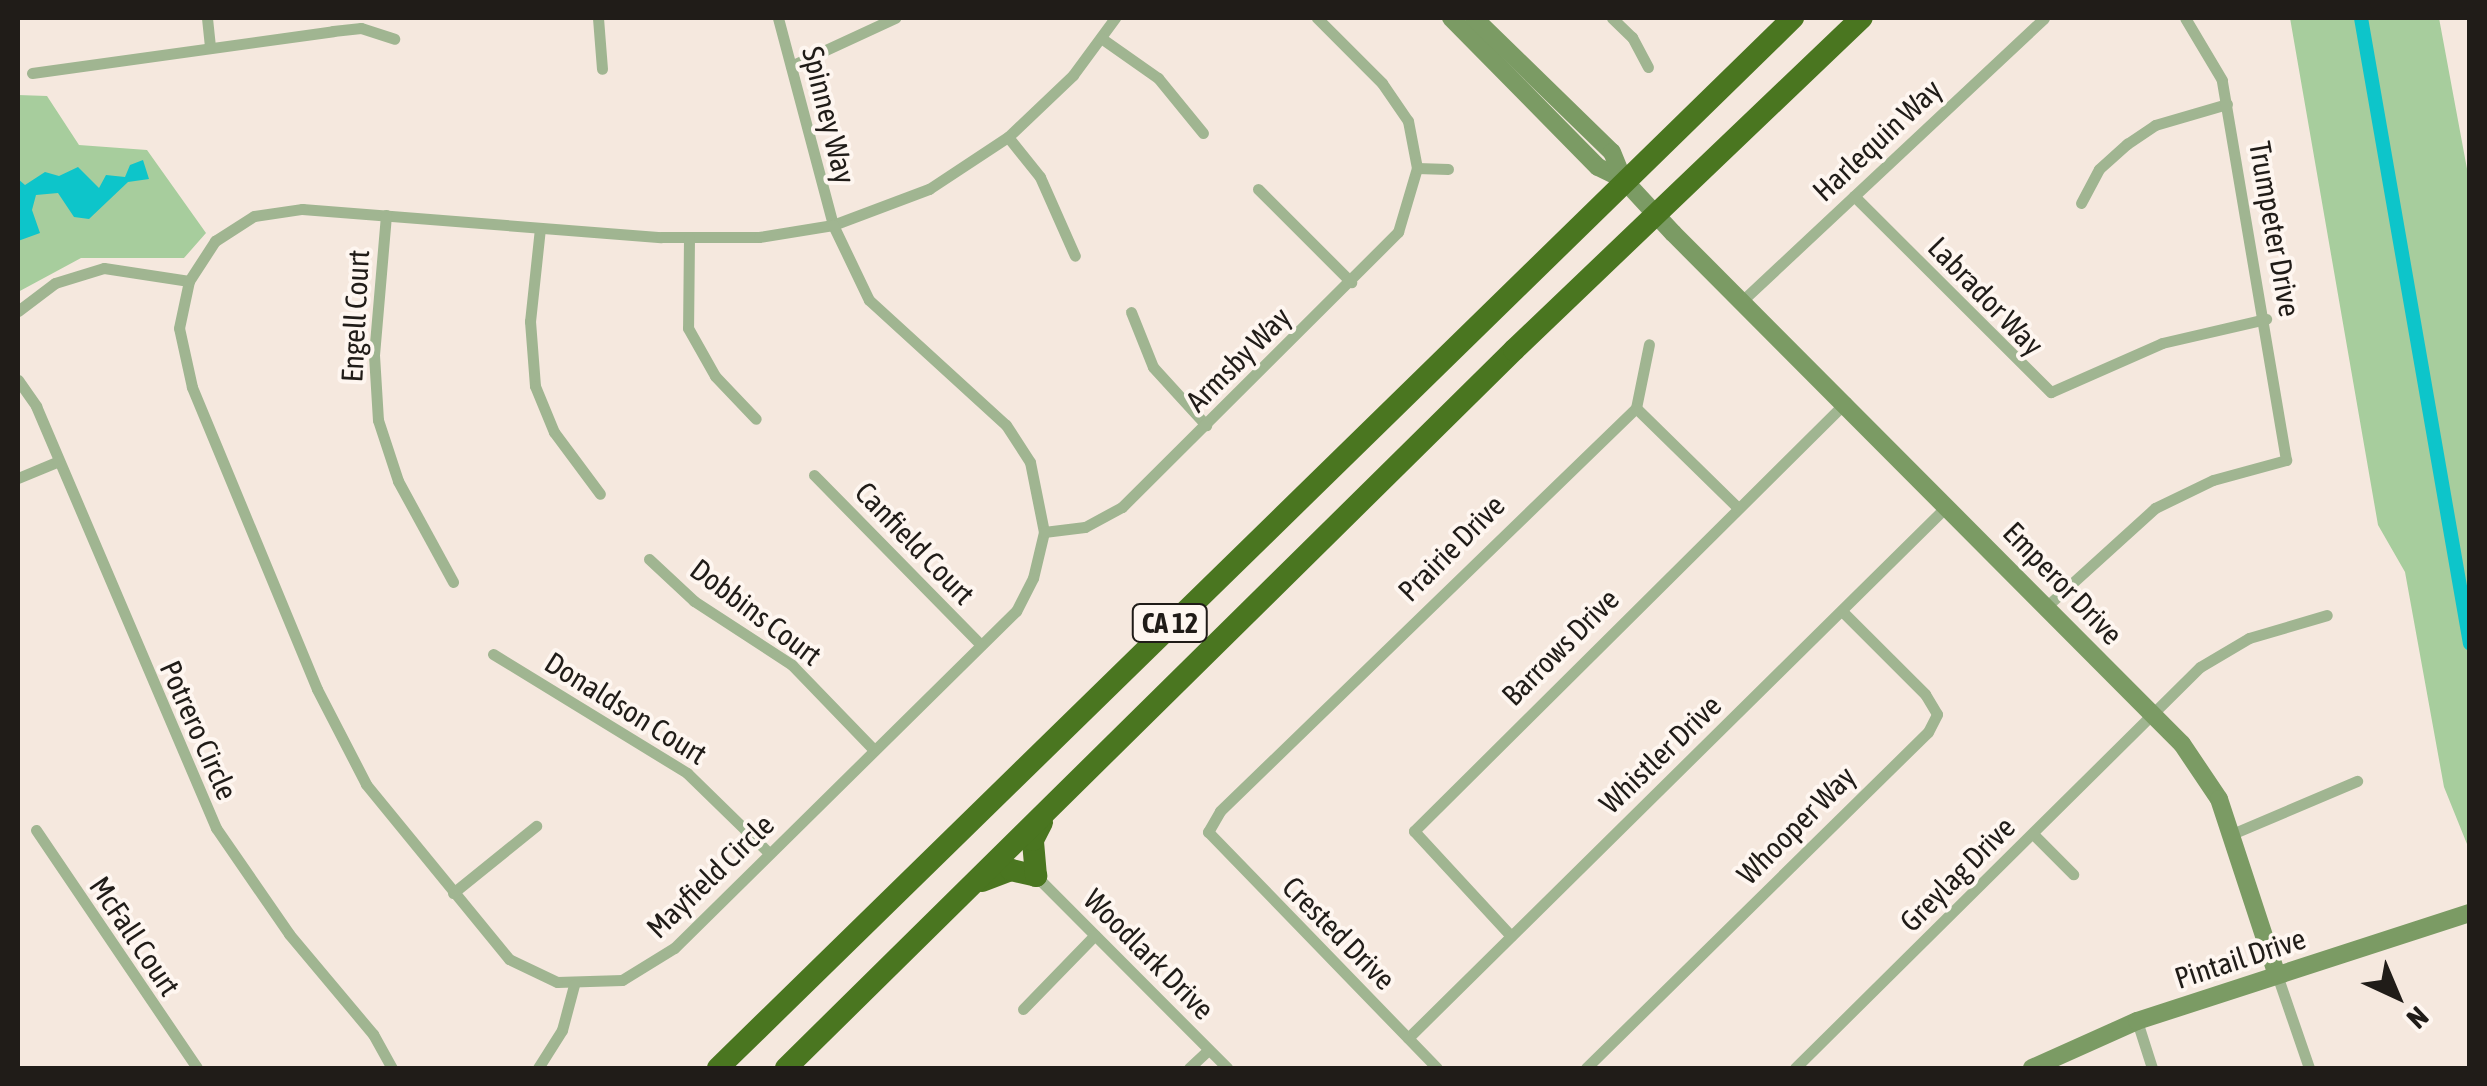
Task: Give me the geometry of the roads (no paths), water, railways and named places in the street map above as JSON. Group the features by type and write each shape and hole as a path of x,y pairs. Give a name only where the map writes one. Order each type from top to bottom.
{"highway":[{"name":"CA 12","path":"718,1068 1623,179 1793,18"},
{"name":"CA 12","path":"786,1068 1655,214 1862,18"},
{"path":"973,884 1011,870 1036,876 1032,840 1048,810"}],"street":[{"path":"206,18 210,48"},
{"path":"598,18 602,69"},
{"name":"Spinney Way","path":"778,18 833,226"},
{"path":"791,66 895,18"},
{"path":"833,226 929,189 1008,138 1102,38 1115,18"},
{"path":"1317,18 1398,102 1418,168 1448,169"},
{"path":"1451,18 1598,168 1623,179"},
{"path":"1474,18 1612,152 1623,179"},
{"path":"1612,18 1648,67"},
{"name":"Harlequin Way","path":"1743,300 2044,18"},
{"name":"Trumpeter Drive","path":"2047,606 2155,508 2213,480 2286,460 2266,319 2227,104 2214,60 2186,18"},
{"path":"32,73 361,28 394,39"},
{"path":"1102,38 1158,78 1203,133"},
{"path":"2081,202 2099,169 2126,144 2155,125 2227,104"},
{"path":"1008,138 1040,177 1075,256"},
{"name":"Armsby Way","path":"1044,532 1103,520 1206,425 1398,232 1418,168"},
{"name":"Emperor Drive","path":"1623,179 2047,606 2204,771 2232,834 2309,1068"},
{"path":"1258,189 1350,282"},
{"name":"Labrador Way","path":"1854,196 2052,392 2162,342 2266,319"},
{"name":"Mayfield Circle","path":"302,208 689,238 833,226 870,300 1021,445 1038,484 1044,532 1026,594 980,645 662,959 622,980 574,985 509,958 366,784 317,689 187,370 179,328 189,281 215,241 254,216 302,208"},
{"name":"Engell Court","path":"386,215 374,355 378,420 398,481 453,582"},
{"path":"540,228 530,340 534,386 554,432 600,494"},
{"path":"689,238 688,328 715,376 756,419"},
{"path":"18,312 55,283 104,268 189,281"},
{"path":"1131,312 1153,367 1206,425"},
{"path":"1649,344 1636,408 1737,507"},
{"name":"Potrero Circle","path":"18,380 36,406 216,828 289,934 373,1034 392,1068"},
{"name":"Barrows Drive","path":"1510,936 1414,831 1846,402"},
{"name":"Prairie Drive","path":"1208,832 1234,798 1636,408"},
{"path":"18,478 58,461"},
{"name":"Canfield Court","path":"814,475 980,645"},
{"name":"Whistler Drive","path":"1408,1038 1948,506"},
{"name":"Dobbins Court","path":"649,560 694,602 792,665 874,750"},
{"name":"Whooper Way","path":"1586,1068 1928,732 1937,714 1925,694 1842,611"},
{"name":"Greylag Drive","path":"1796,1068 2034,834 2151,712 2221,653 2327,616"},
{"name":"Donaldson Court","path":"493,654 686,773 769,853"},
{"path":"2232,834 2358,781"},
{"path":"453,894 536,826"},
{"name":"McFall Court","path":"36,830 197,1068"},
{"name":"Crested Drive","path":"1208,832 1437,1068"},
{"path":"2034,834 2073,874"},
{"name":"Woodlark Drive","path":"1036,876 1226,1068"},
{"name":"Pintail Drive","path":"2032,1068 2137,1021 2470,913"},
{"path":"1023,1009 1095,935"},
{"path":"538,1068 562,1030 574,985"},
{"path":"2137,1021 2152,1068"},
{"path":"1189,1068 1208,1050"}],"water":[{"path":"143,160 149,179 128,182 89,219 74,217 58,193 36,195 32,210 40,233 18,241 18,179 25,185 45,172 59,176 78,167 99,188 106,175 125,177 130,165"}],"waterway":[{"path":"2361,18 2470,644"}]}
